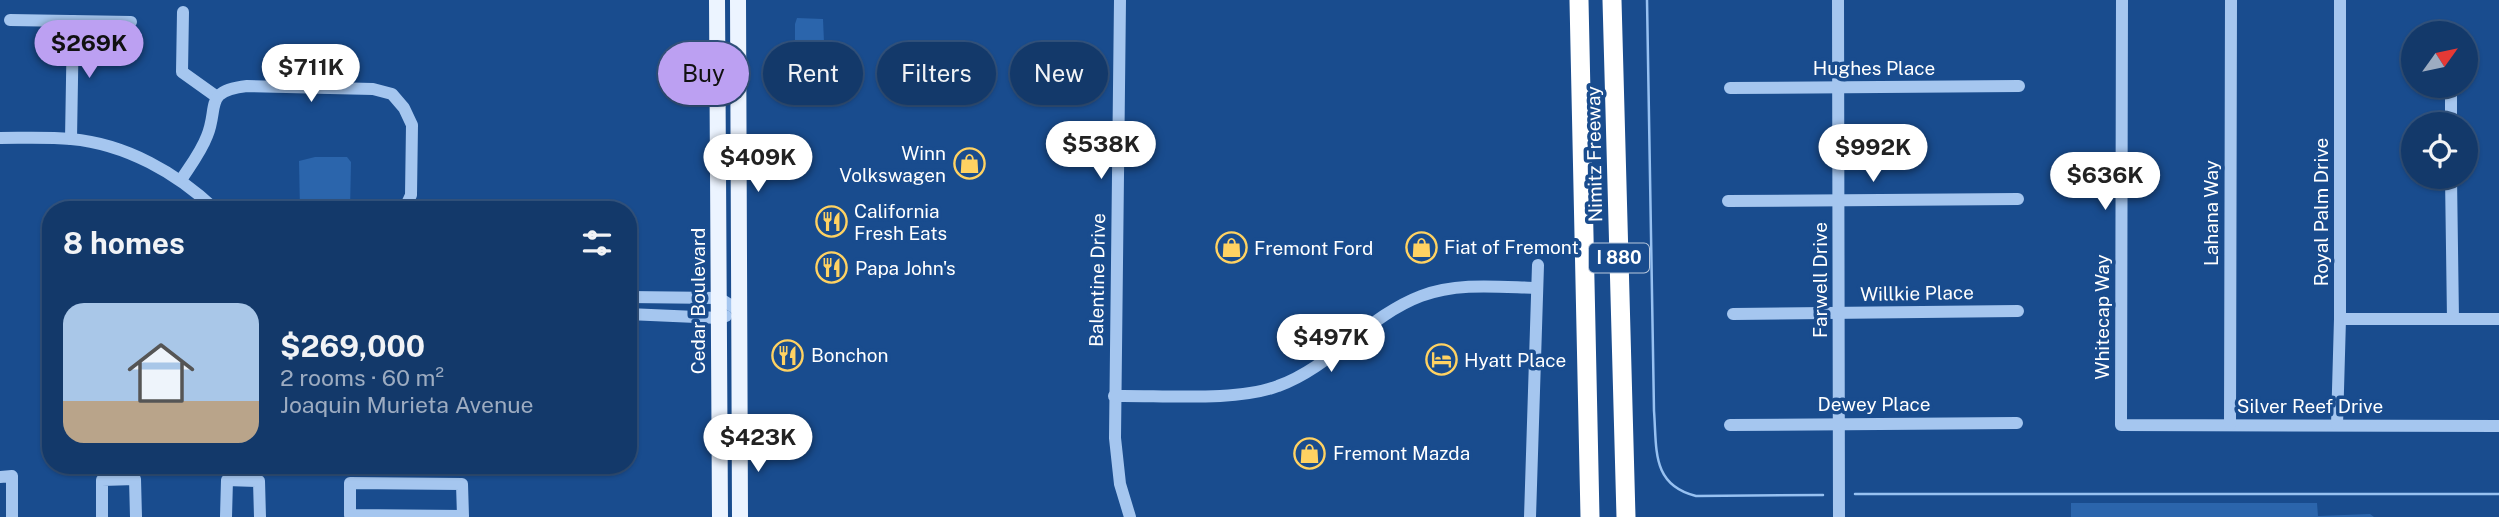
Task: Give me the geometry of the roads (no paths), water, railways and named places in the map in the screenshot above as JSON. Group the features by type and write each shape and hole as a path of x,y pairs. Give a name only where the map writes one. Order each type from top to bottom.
{"highway":[{"name":"Nimitz Freeway","path":"1579,0 1590,517"},
{"name":"Nimitz Freeway","path":"1612,0 1626,517"},
{"path":"1582,517 1590,493"}],"main road":[{"name":"Cedar Boulevard","path":"718,0 720,517"},
{"path":"738,0 740,517"}],"street":[{"name":"Balentine Drive","path":"1120,0 1114,396 1116,459 1130,517"},
{"name":"Farwell Drive","path":"1838,0 1839,517"},
{"name":"Whitecap Way","path":"2121,425 2122,0"},
{"name":"Lahana Way","path":"2231,0 2231,425"},
{"name":"Royal Palm Drive","path":"2337,425 2340,319 2340,0"},
{"path":"183,12 182,72 216,97"},
{"path":"10,20 131,22"},
{"path":"71,139 73,21"},
{"path":"181,180 208,134 216,97 230,88 247,86 373,89 392,94 404,108 412,125 411,195 408,201"},
{"name":"Hughes Place","path":"1730,88 2019,86"},
{"path":"0,138 71,139 88,142 148,161 181,180 206,201"},
{"path":"2451,189 2453,319"},
{"path":"1728,201 2018,199"},
{"path":"1531,517 1538,265"},
{"path":"1114,396 1230,395 1264,391 1300,376 1393,310 1423,295 1467,287 1537,288"},
{"path":"637,297 719,298 740,311"},
{"path":"637,314 719,318 740,311"},
{"name":"Willkie Place","path":"1732,314 2018,311"},
{"path":"2340,319 2499,319"},
{"name":"Dewey Place","path":"1730,425 2017,423"},
{"name":"Silver Reef Drive","path":"2121,425 2499,426"},
{"path":"0,477 12,477 12,517"},
{"path":"102,517 102,480 135,479 136,517"},
{"path":"226,517 227,480 259,481 260,517"},
{"path":"351,483 463,484 463,516 385,517 349,515 351,483"}],"waterway":[{"path":"1647,0 1654,411 1659,464 1671,483 1681,491 1696,496 1823,495"},
{"path":"1855,494 2499,494"}],"place":[{"name":"Winn Volkswagen","path":"969,164"},
{"name":"California Fresh Eats","path":"831,222"},
{"name":"Fiat of Fremont","path":"1421,247"},
{"name":"Fremont Ford","path":"1231,248"},
{"name":"Papa John's","path":"832,268"},
{"name":"Bonchon","path":"788,355"},
{"name":"Hyatt Place","path":"1441,360"},
{"name":"Fremont Mazda","path":"1310,453"}]}
